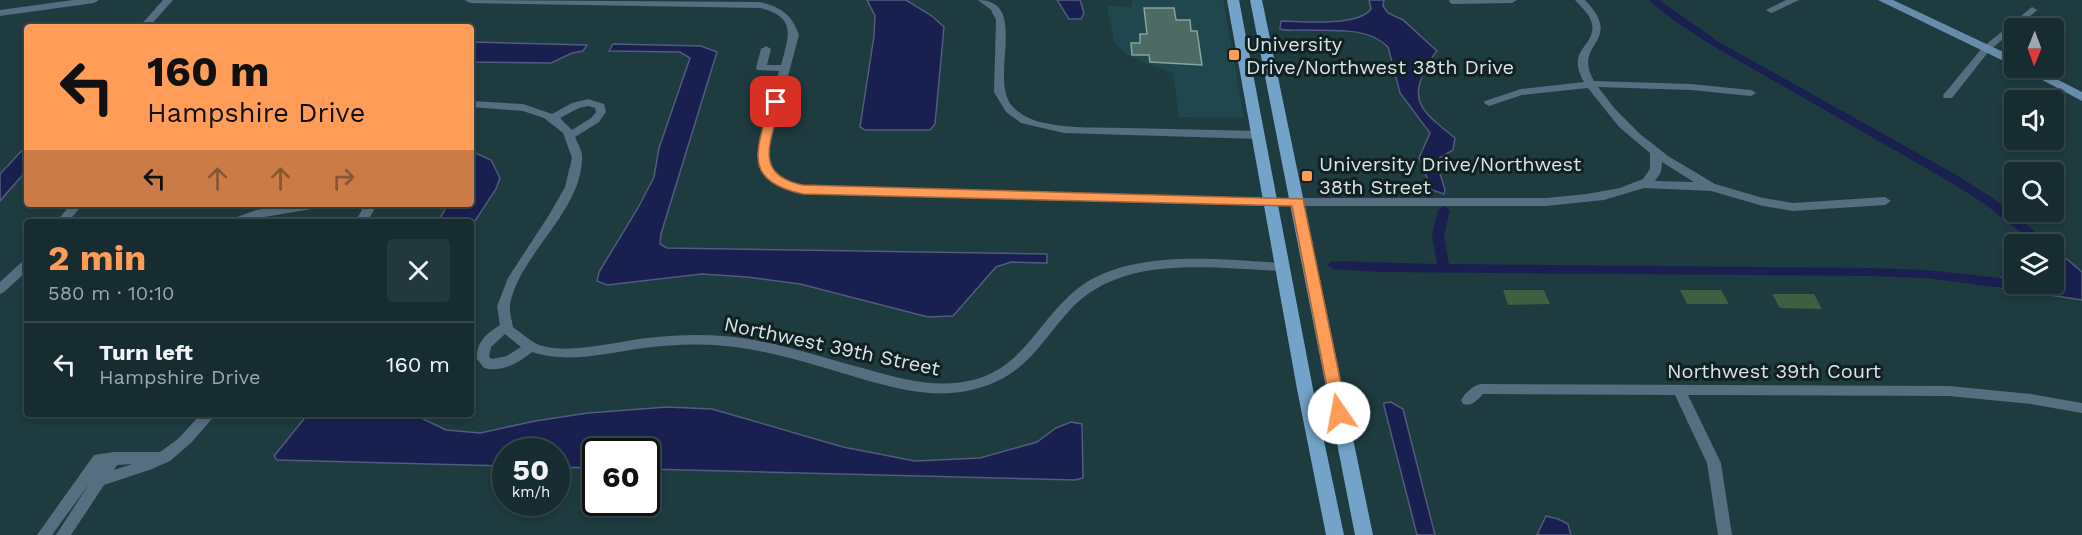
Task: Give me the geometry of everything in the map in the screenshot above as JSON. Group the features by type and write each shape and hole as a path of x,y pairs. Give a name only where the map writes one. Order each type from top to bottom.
{"main road":[{"path":"1233,0 1335,535"},
{"path":"1256,0 1364,535"},
{"path":"1236,16 1260,16"},
{"path":"1238,30 1263,30"}],"street":[{"path":"0,13 94,0"},
{"path":"147,24 168,0"},
{"path":"470,0 760,5 775,8 785,14 791,23 794,35 762,154 764,168 773,178 788,186 803,190 1272,202 1567,201 1608,195 1643,184 1711,187 1763,202 1793,207 1885,201"},
{"path":"983,0 995,8 1001,20 999,92 1010,112 1020,118 1044,127 1064,130 1259,135"},
{"path":"1453,1 1512,0"},
{"path":"1580,0 1595,17 1597,32 1582,56 1582,68 1592,84 1621,123 1655,152 1711,187"},
{"path":"1771,10 1794,0"},
{"path":"1890,1 2004,57"},
{"path":"1948,96 1986,49 2032,10"},
{"path":"766,48 760,72 785,68"},
{"path":"2045,78 2082,97"},
{"path":"1489,103 1521,92 1592,84 1691,87 1751,93"},
{"path":"553,118 581,103 590,102 600,106 601,112 595,120 568,131"},
{"path":"474,104 516,106 553,118 568,131 579,155 575,178 504,295 503,313 507,327 519,340 530,346 507,363 489,364 483,359 482,352 485,343 507,327"},
{"path":"1643,184 1654,175 1657,166 1655,152"},
{"path":"64,219 74,207"},
{"path":"244,219 256,214 299,207"},
{"name":"Northwest 39th Street","path":"530,346 544,350 575,352 679,341 733,342 762,347 904,384 943,389 969,386 994,378 1013,367 1029,353 1068,303 1099,280 1116,273 1160,266 1284,267"},
{"path":"0,289 24,267"},
{"name":"Northwest 39th Court","path":"1468,400 1480,390 1949,391 2031,399 2082,408"},
{"path":"1679,390 1714,463 1725,535"},
{"path":"100,480 137,469 162,458 186,440 206,417"},
{"path":"63,535 114,458"},
{"path":"44,535 99,459 162,458"}],"shaded area":[{"path":"867,0 906,0 932,16 944,27 935,124 930,130 865,130 860,127 874,36 875,16"},
{"path":"1057,0 1080,0 1084,13 1081,19 1069,19"},
{"path":"1132,0 1223,0 1244,118 1179,117 1173,73 1126,54 1114,42 1107,6 1132,7"},
{"path":"1369,0 1384,0 1383,6 1388,13 1403,20 1437,51 1425,71 1418,93 1430,117 1455,138 1453,150 1436,160 1445,190 1444,194 1432,190 1419,158 1430,133 1400,93 1388,47 1380,40 1370,36 1348,31 1280,29 1281,21 1329,22 1364,15 1371,9"},
{"path":"474,42 587,45 583,51 572,53 551,63 474,62"},
{"path":"613,44 701,46 717,52 661,234 660,244 667,248 1047,254 1047,263 1011,262 996,267 953,316 928,317 800,284 747,277 702,274 607,285 597,281 599,272 654,177 659,148 690,58 680,52 609,51"},
{"path":"24,148 24,173 0,201 0,174"},
{"path":"474,152 491,160 500,178 496,189 474,222 474,219 440,219 446,207 474,207"},
{"path":"2064,257 2082,272 2082,300 2043,294 2064,294"},
{"path":"2004,278 2004,288 1998,287 1995,281"},
{"path":"1391,402 1403,409 1435,535 1417,535 1384,406 1384,403"},
{"path":"667,407 712,409 843,447 915,461 980,458 1037,442 1056,428 1071,422 1082,424 1083,478 1075,480 660,469 660,438 582,438 582,468 570,467 570,438 492,438 492,466 277,460 274,456 306,417 419,417 446,430 480,433 588,413"},
{"path":"1546,516 1568,524 1571,535 1537,535"}],"green space":[{"path":"1503,290 1544,290 1550,304 1508,305"},
{"path":"1680,290 1721,290 1729,304 1687,304"},
{"path":"1772,294 1814,294 1822,309 1780,308"}],"building":[{"path":"1144,8 1174,8 1176,20 1190,20 1191,31 1197,31 1202,65 1150,62 1149,55 1132,55 1131,43 1140,43 1140,34 1147,34"}],"waterway":[{"path":"1653,0 1716,44 1956,180 1990,202 2030,234"},
{"path":"1444,210 1438,236 1444,269"},
{"path":"1333,265 1444,269"},
{"path":"1444,269 1870,272 1926,274 2004,283"}],"place":[{"name":"University Drive/Northwest 38th Drive","path":"1234,55"},
{"name":"University Drive/Northwest 38th Street","path":"1307,176"}],"route":[{"path":"776,102 762,154 764,168 773,178 788,186 803,190 1298,202 1339,413"}]}
